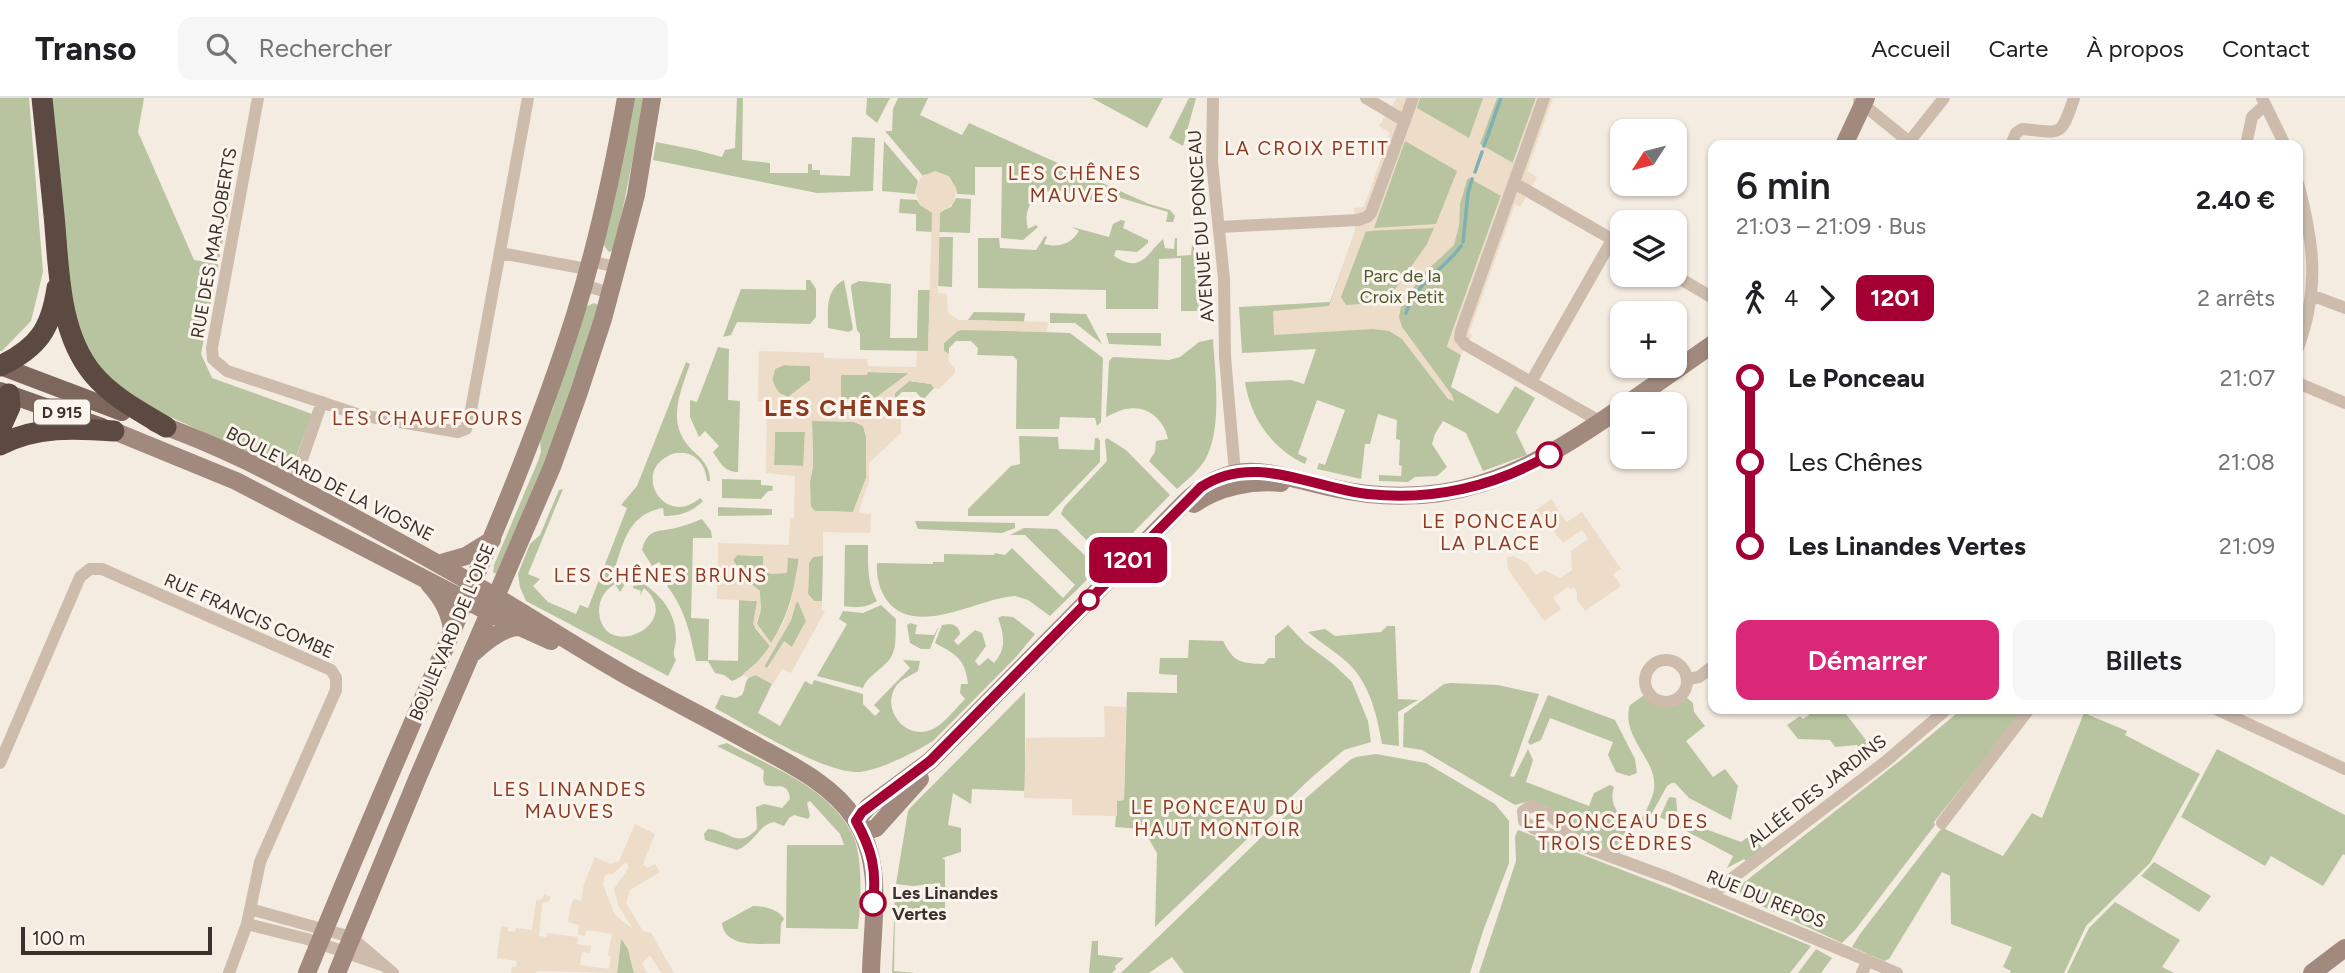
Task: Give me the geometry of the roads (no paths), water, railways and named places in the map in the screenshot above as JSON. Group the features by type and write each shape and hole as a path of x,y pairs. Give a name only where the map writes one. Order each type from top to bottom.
{"highway":[{"path":"41,98 58,262 71,334 85,363 100,382 166,427"},
{"path":"0,367 24,353 44,333 55,298 58,262"},
{"path":"0,429 10,407 5,392"},
{"path":"0,445 21,436 48,430 118,421"}],"main road":[{"path":"0,367 5,392"},
{"name":"BOULEVARD DE LA VIOSNE","path":"0,367 118,421"},
{"name":"BOULEVARD DE LA VIOSNE","path":"5,392 118,421"}],"street":[{"name":"RUE DES MARJOBERTS","path":"258,98 212,348 213,359 227,371 360,415 458,432 466,429 528,98"},
{"name":"BOULEVARD DE L'OISE","path":"307,973 492,540 554,378 586,272 613,168 626,98"},
{"name":"BOULEVARD DE L'OISE","path":"337,973 552,467 578,396 610,293 636,195 652,98"},
{"name":"AVENUE DU PONCEAU","path":"1213,98 1212,162 1226,303 1227,394 1236,473"},
{"path":"1366,98 1405,121"},
{"path":"1220,227 1364,219 1371,213 1413,98"},
{"path":"1544,98 1460,335 1466,345 1601,422"},
{"path":"1914,140 1944,98"},
{"path":"2013,140 2015,134 2022,129 2050,133 2060,129 2066,121 2074,98"},
{"path":"1862,100 1907,140"},
{"path":"1841,140 1862,100"},
{"path":"1846,140 1862,100"},
{"path":"2247,140 2252,117 2264,102 2283,140"},
{"path":"1514,183 1610,238"},
{"path":"2303,205 2312,244 2311,295 2303,328"},
{"path":"500,253 586,272 617,267"},
{"path":"1531,382 1610,253"},
{"path":"586,272 610,293"},
{"path":"1687,283 1708,295"},
{"path":"2311,295 2345,309"},
{"path":"1644,392 1708,347"},
{"path":"1656,392 1708,356"},
{"path":"2303,385 2345,403"},
{"path":"293,485 322,402"},
{"path":"864,823 930,761 1195,492 1214,480 1250,470 1272,472 1370,494 1405,496 1440,493 1487,483 1520,470 1610,416"},
{"name":"BOULEVARD DE LA VIOSNE","path":"118,421 166,427 293,485 438,564 469,592"},
{"name":"BOULEVARD DE LA VIOSNE","path":"118,421 422,576 469,592 624,674 789,764 839,799 864,823"},
{"path":"864,823 912,787 1186,511 1205,497 1226,489 1272,482 1298,485 1340,496 1382,501 1416,502 1455,497 1502,484 1531,472 1576,447 1610,423"},
{"path":"1226,489 1236,473"},
{"path":"438,564 466,556 492,540"},
{"path":"471,656 492,638 522,621 508,583 510,564"},
{"name":"RUE FRANCIS COMBE","path":"0,763 80,577 90,569 102,569 327,668 336,678 335,690 260,862 247,924 229,973"},
{"path":"422,576 446,607 452,632"},
{"path":"1687,679 1699,677 1708,670"},
{"name":"ALLÉE DES JARDINS","path":"1712,896 1885,762 1937,714"},
{"path":"1942,823 2025,714"},
{"path":"2227,714 2345,769"},
{"path":"864,823 876,880 871,973"},
{"path":"864,823 883,868 881,973"},
{"name":"RUE DU REPOS","path":"1582,845 1896,973"},
{"name":"ALLÉE DES JARDINS","path":"1727,902 1741,873"},
{"path":"250,909 347,945 389,970"},
{"path":"247,924 322,936"},
{"path":"2312,973 2345,948"},
{"path":"1862,973 1868,960"}],"waterway":[{"path":"1484,146 1501,98"},
{"path":"1475,172 1482,152"},
{"path":"1463,242 1472,179"},
{"path":"1406,313 1416,293 1461,246"}],"place":[{"name":"Les Linandes Vertes","path":"873,903"}],"district":[{"name":"LA CROIX PETIT","path":"1307,148"},
{"name":"LES CHÊNES MAUVES","path":"1075,184"},
{"name":"LES CHÊNES","path":"846,408"},
{"name":"LES CHAUFFOURS","path":"428,418"},
{"name":"LE PONCEAU LA PLACE","path":"1491,532"},
{"name":"LES CHÊNES BRUNS","path":"661,575"},
{"name":"LES LINANDES MAUVES","path":"570,800"},
{"name":"LE PONCEAU DU HAUT MONTOIR","path":"1218,818"},
{"name":"LE PONCEAU DES TROIS CÈDRES","path":"1616,832"}],"park label":[{"name":"Parc de la Croix Petit","path":"1402,286"}]}
